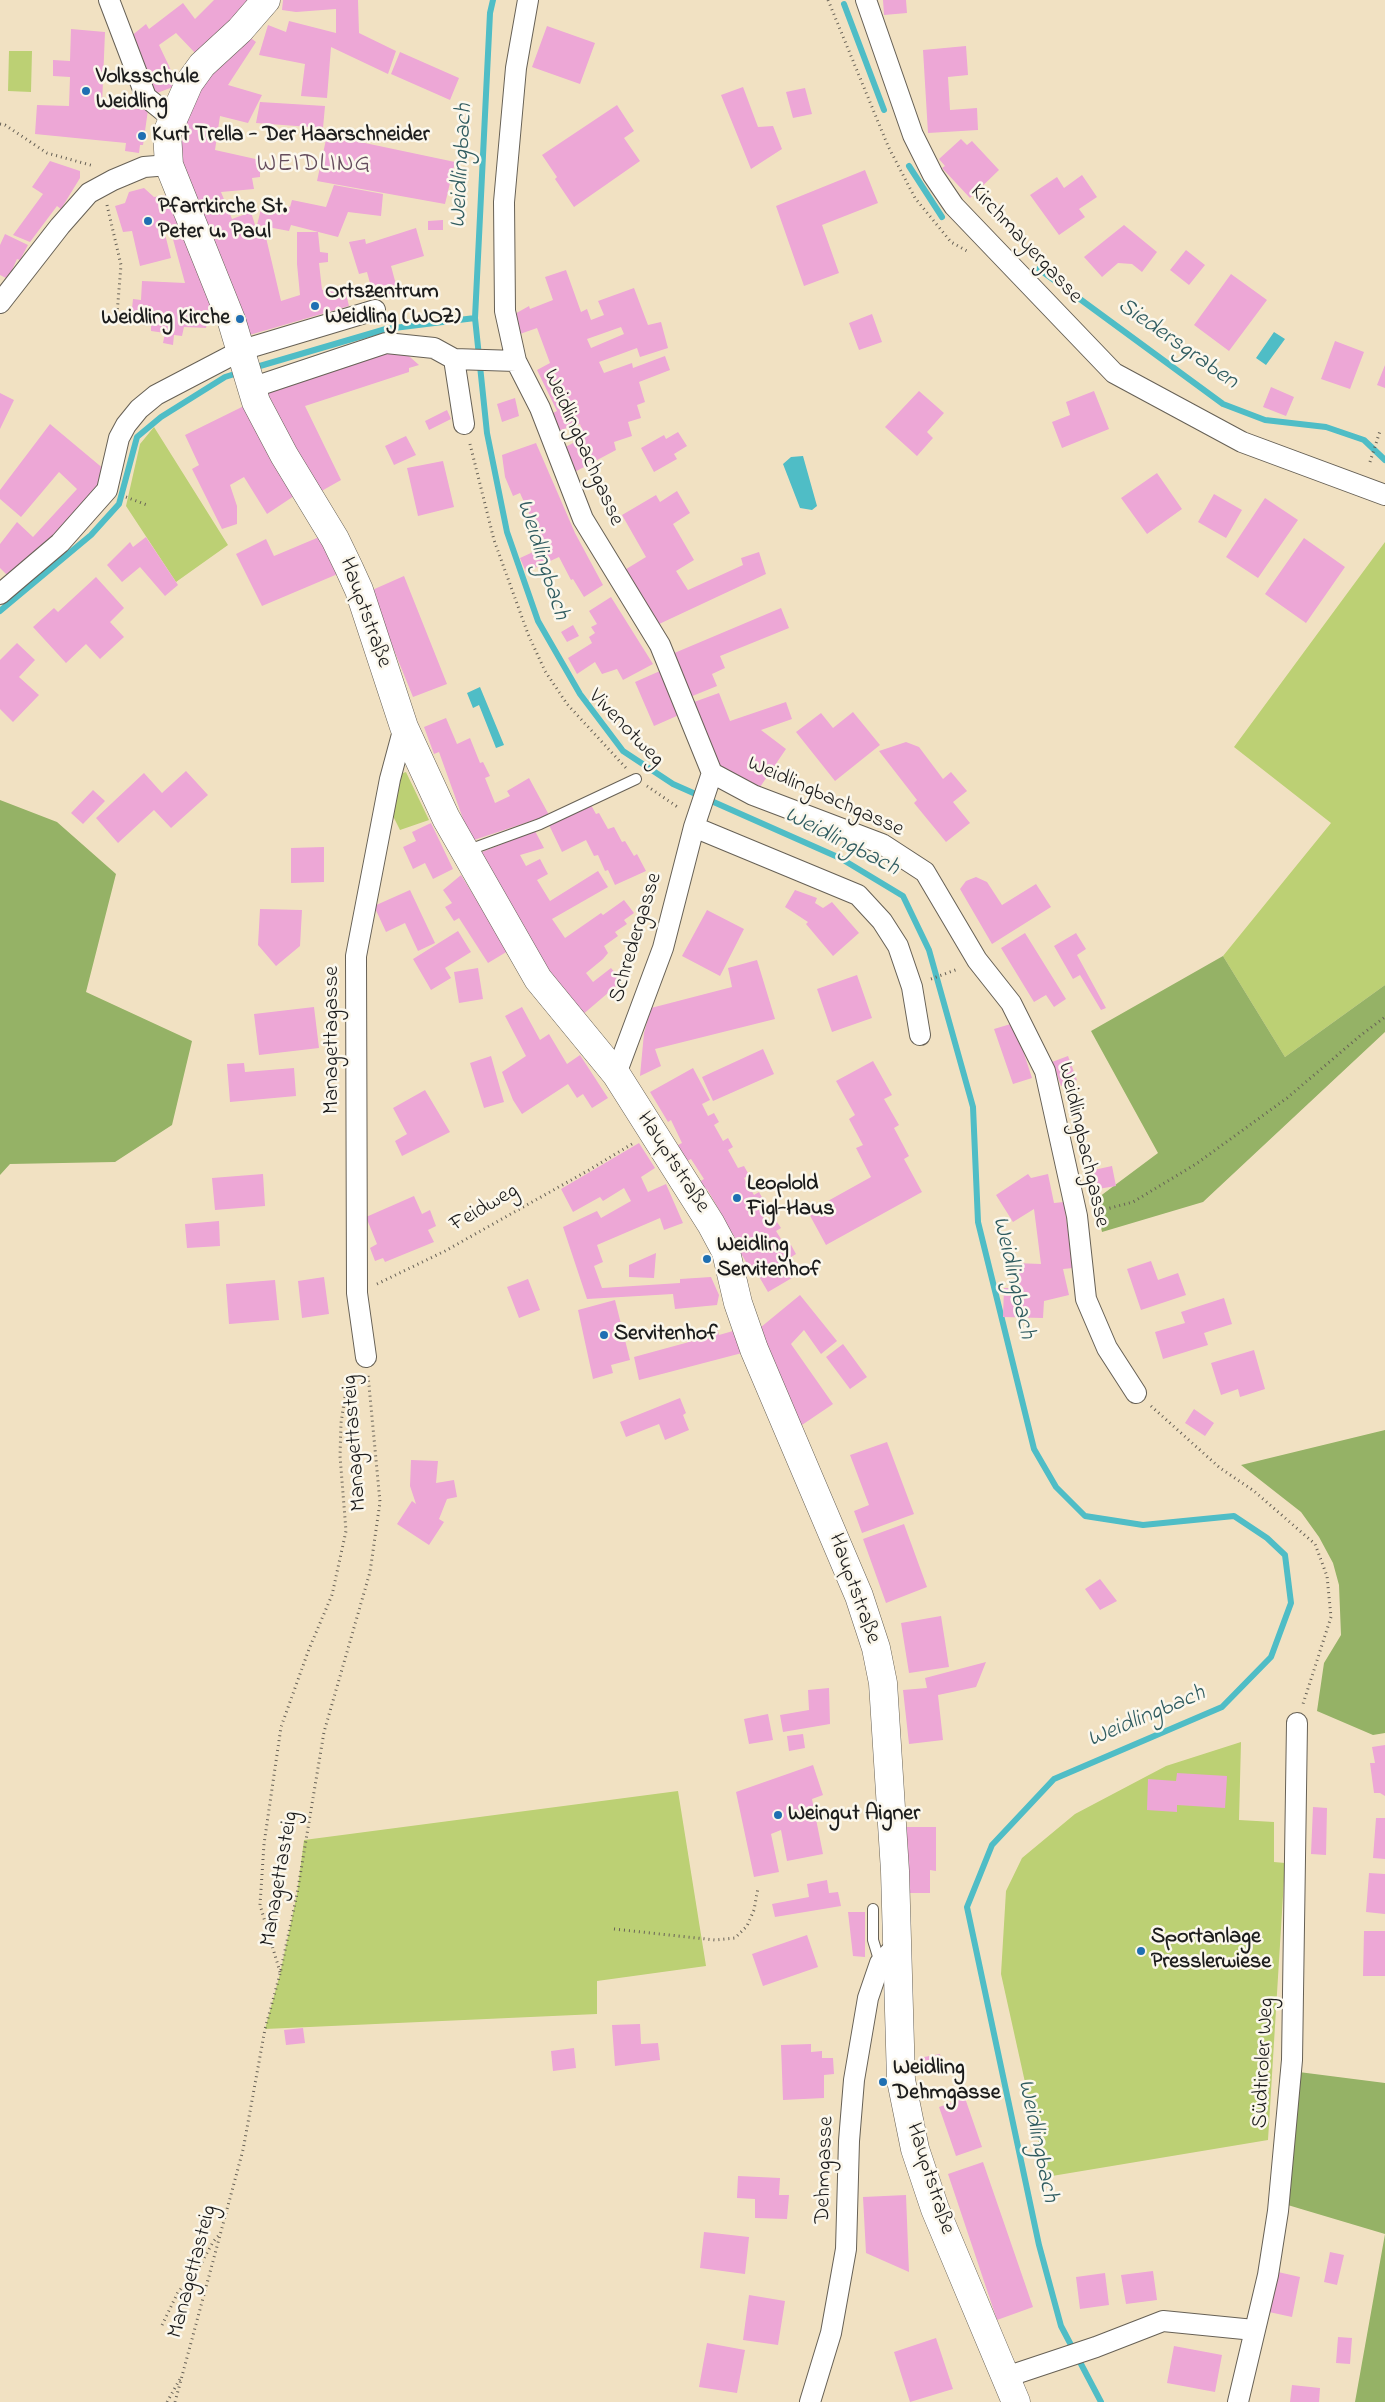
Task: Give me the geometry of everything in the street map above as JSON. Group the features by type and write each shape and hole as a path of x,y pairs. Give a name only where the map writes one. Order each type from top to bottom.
{"main road":[{"name":"Hauptstraße","path":"266,0 240,30 202,65 188,83 167,133 169,165 267,425 335,539 349,568 359,590 404,727 446,818 538,979 616,1074 641,1117 704,1210 726,1252 738,1303 754,1349 859,1596 876,1648 883,1682 886,1714 888,1954 901,2080 915,2150 935,2209 1016,2402"}],"street":[{"path":"109,0 146,97 172,118"},
{"name":"Weidlingbachgasse","path":"528,0 516,68 504,202 505,311 516,361 540,408 583,519 660,645 709,781 753,795 882,844 925,872 977,960 1010,1003 1045,1071 1077,1216 1086,1299 1107,1348 1136,1393"},
{"name":"Kirchmayergasse","path":"866,0 913,135 933,175 954,206 1114,374 1242,442 1385,495"},
{"path":"0,304 60,226 89,193 144,167 169,165"},
{"path":"247,369 375,310"},
{"path":"0,594 60,543 107,490 119,438 126,425 139,410 177,383 386,343 434,348 460,359 516,361"},
{"path":"460,359 464,424"},
{"name":"Managettagasse","path":"366,1357 357,1293 356,956 390,779 404,727"},
{"name":"Schredergasse","path":"616,1074 663,948 696,821 709,781"},
{"path":"696,821 760,856 858,894 882,921 898,946 912,987 920,1035"},
{"name":"Südtiroler Weg","path":"1238,2402 1268,2275 1278,2211 1292,2060 1297,1723"},
{"name":"Dehmgasse","path":"810,2402 831,2333 846,2249 849,2140 854,2080 868,1998 888,1954"},
{"path":"1006,2377 1096,2347 1163,2321 1254,2330"}],"lane":[{"path":"465,851 540,824 636,779"},
{"path":"873,1909 873,1940 888,1954"}],"path":[{"path":"0,124 5,125 47,153 79,164 102,168"},
{"path":"108,199 107,204 121,265 117,314"},
{"name":"Vivenotweg","path":"464,424 494,540 528,634 545,671 568,704 636,779 696,821"},
{"path":"1370,462 1380,431"},
{"path":"126,496 147,505"},
{"path":"923,983 952,972"},
{"path":"1077,1216 1133,1202 1196,1164 1287,1098 1360,1035 1385,1017"},
{"name":"Feidweg","path":"357,1293 445,1251 627,1147"},
{"path":"280,1974 260,1905 264,1844 281,1727 309,1649 332,1595 346,1531 340,1456 341,1423 346,1390 366,1357"},
{"name":"Managettasteig","path":"175,2402 243,2150 265,2029 280,1974 297,1894 324,1732 370,1572 380,1502 366,1357"},
{"path":"1136,1393 1220,1468 1254,1491 1315,1544 1327,1576 1331,1617 1297,1723"},
{"path":"614,1929 715,1940 736,1938 747,1926 754,1910 758,1888"},
{"path":"162,2324 178,2292 197,2272 213,2242 222,2232"},
{"path":"167,2402 183,2374"}],"green space":[{"path":"9,51 32,51 31,92 8,91"},
{"path":"154,427 228,545 176,582 126,506 140,444"},
{"path":"1385,542 1385,985 1285,1057 1223,956 1331,823 1234,747"},
{"path":"406,772 429,820 400,830 390,810 397,775"},
{"path":"0,800 57,822 116,874 86,992 192,1041 172,1125 115,1162 10,1164 0,1175"},
{"path":"1223,956 1285,1057 1385,985 1385,1032 1203,1202 1102,1232 1095,1200 1158,1153 1091,1031"},
{"path":"1385,1430 1385,1733 1373,1735 1317,1711 1324,1663 1341,1635 1339,1585 1333,1563 1319,1537 1301,1512 1241,1465"},
{"name":"Sportanlage Presslerwiese","path":"1241,1742 1239,1820 1274,1822 1274,1862 1285,1863 1268,2140 1046,2177 1001,1974 1006,1891 1022,1858 1075,1814 1166,1766"},
{"path":"678,1791 706,1966 597,1981 597,2014 265,2029 280,1974 297,1894 304,1840"},
{"path":"1291,2071 1385,2083 1385,2234 1281,2203"},
{"path":"1385,2234 1385,2402 1355,2402"}],"water":[{"path":"1274,332 1285,339 1266,365 1256,358"},
{"path":"803,456 817,506 812,510 800,508 783,464 791,457"},
{"path":"480,687 504,745 496,748 479,705 473,708 467,693"}],"building":[{"path":"214,0 254,0 197,55 176,33 159,45 178,85 152,95 130,37 146,24 149,29 183,3 195,19"},
{"path":"283,0 358,0 359,33 396,51 388,74 331,47 327,98 301,96 305,64 259,55 268,25 286,32 289,21 336,33 336,9 296,12 282,10"},
{"path":"883,0 906,0 907,13 884,15"},
{"path":"547,26 595,43 580,84 532,67"},
{"name":"Volksschule Weidling","path":"71,29 105,32 102,105 148,110 143,145 140,145 139,153 125,151 126,143 35,134 37,105 69,106 70,77 53,76 53,60 70,61"},
{"path":"244,33 256,42 228,85 262,95 248,123 220,116 215,150 260,160 260,177 252,178 254,189 221,192 232,219 251,212 256,228 264,229 281,301 300,295 297,264 297,232 318,232 320,252 328,253 328,262 319,263 322,290 344,285 349,306 246,336 180,168 184,115 198,84"},
{"path":"966,46 968,75 948,77 950,110 977,108 978,130 928,133 923,50"},
{"path":"400,52 459,78 450,100 391,74"},
{"path":"743,87 758,127 773,126 782,149 751,169 721,95"},
{"path":"805,88 812,114 793,118 786,92"},
{"path":"260,102 325,106 323,128 256,123"},
{"path":"617,105 634,131 624,138 640,161 574,207 555,179 557,177 542,155"},
{"path":"327,135 455,162 445,204 317,181"},
{"path":"961,139 967,145 972,141 999,170 970,198 942,168 945,166 939,159"},
{"path":"50,161 80,171 80,178 61,209 57,206 30,242 13,235 43,194 32,187"},
{"path":"865,170 878,203 822,225 839,273 804,286 776,206"},
{"path":"1082,175 1097,197 1079,209 1085,217 1059,235 1030,195 1057,177 1064,188"},
{"path":"334,185 383,194 381,216 348,212 338,237 291,225 289,231 257,225 263,201 290,207 292,200 326,207"},
{"name":"Pfarrkirche St. Peter u. Paul","path":"144,188 154,197 166,195 179,228 165,234 171,258 140,266 132,231 123,232 115,206 125,203 129,192"},
{"path":"443,220 443,230 428,230 428,221"},
{"path":"1124,225 1157,252 1142,272 1132,264 1118,263 1102,277 1084,257"},
{"path":"186,228 212,299 206,328 184,327 182,336 174,335 173,345 163,343 165,333 151,331 151,321 131,319 133,299 141,300 142,281 185,283 171,232"},
{"path":"416,228 424,256 391,266 398,292 374,298 367,272 359,274 349,242 365,239 366,244"},
{"path":"5,234 28,245 20,260 17,259 8,279 0,275 0,245"},
{"path":"1186,250 1205,265 1189,285 1170,270"},
{"path":"566,270 581,312 587,309 591,320 604,315 598,301 634,288 648,325 661,322 668,348 640,357 637,348 599,362 604,373 632,363 633,368 665,356 670,370 639,382 645,402 637,405 641,418 628,422 632,436 614,442 616,450 569,475 560,450 584,437 580,424 557,431 551,414 557,411 537,370 550,363 537,328 520,334 513,315 529,306 530,309 553,300 545,277","holes":["621,327 624,334 591,348 587,339"]},
{"path":"1231,274 1267,300 1229,351 1194,325"},
{"path":"872,314 882,342 859,350 849,323"},
{"path":"1335,341 1364,352 1350,389 1321,379"},
{"path":"401,349 419,365 409,368 409,372 305,406 341,480 318,493 278,418 267,392"},
{"path":"1385,365 1385,388 1377,385"},
{"path":"1271,387 1294,397 1286,416 1263,407"},
{"path":"919,391 944,413 927,432 933,438 917,456 885,427"},
{"path":"1094,391 1109,429 1062,448 1052,422 1070,415 1066,402"},
{"path":"0,393 14,400 0,429"},
{"path":"515,398 519,416 502,422 497,404"},
{"path":"248,404 297,494 267,514 244,477 230,485 237,506 237,524 222,529 192,469 199,465 185,435"},
{"path":"447,410 451,419 429,430 425,421"},
{"path":"50,424 105,470 99,487 44,547 8,576 0,568 0,544 17,522 33,537 77,489 59,472 21,517 0,499 0,490"},
{"path":"678,432 687,446 674,454 677,459 654,472 641,448 664,435 666,439"},
{"path":"406,436 416,455 394,465 385,446"},
{"path":"536,443 575,533 603,585 584,597 573,579 571,580 559,557 526,572 520,558 544,547 520,493 513,496 505,477 502,455"},
{"path":"443,461 454,507 418,516 407,468"},
{"path":"1157,473 1182,509 1147,534 1121,498"},
{"path":"677,491 690,513 673,524 694,560 676,571 688,590 743,565 741,558 759,552 766,574 657,625 623,571 646,557 622,515 656,495 660,502"},
{"path":"1214,494 1242,510 1226,538 1198,522"},
{"path":"1265,498 1298,520 1258,578 1226,557"},
{"path":"324,535 340,573 262,606 236,554 266,539 274,556"},
{"path":"146,537 178,585 165,596 140,567 122,582 107,565 130,542 133,547"},
{"path":"1304,538 1345,567 1306,623 1265,594"},
{"path":"404,576 447,684 413,697 370,591"},
{"path":"96,577 124,608 110,622 124,637 100,659 86,644 66,663 33,627 54,608 58,612"},
{"path":"611,597 653,664 623,680 617,669 602,674 595,662 577,674 568,658 592,643 589,637 595,633 591,627 597,624 589,611"},
{"path":"781,608 789,628 720,656 725,668 712,674 717,686 690,697 672,654"},
{"path":"573,625 579,636 567,642 561,632"},
{"path":"17,643 35,660 19,677 39,695 13,722 0,709 0,660"},
{"path":"660,671 679,715 654,726 635,682"},
{"path":"719,693 730,721 786,702 792,719 761,730 786,749 758,790 716,763 694,702"},
{"path":"853,712 880,745 835,781 796,732 821,713 833,728"},
{"path":"446,718 457,744 470,738 480,763 483,762 490,776 485,778 495,803 510,796 507,791 529,778 549,815 471,841 439,752 434,754 424,727"},
{"path":"906,742 919,747 943,779 951,772 967,791 953,802 970,823 946,842 914,803 917,800 879,751"},
{"path":"186,771 208,795 171,828 154,810 118,843 96,818 144,773 162,793"},
{"path":"93,790 105,801 83,824 71,813"},
{"path":"591,805 596,814 599,813 608,829 614,827 622,842 625,841 634,856 637,854 646,871 615,885 608,870 605,871 598,855 594,856 586,840 562,852 549,825"},
{"path":"431,823 453,869 433,879 425,863 413,869 403,847 416,841 412,832"},
{"path":"535,831 544,848 520,855 526,866 540,859 548,874 537,880 550,901 598,871 608,887 552,919 565,938 601,913 603,915 624,900 634,913 624,920 627,924 615,932 618,936 604,946 608,953 586,973 593,982 611,968 622,981 581,1016 549,975 477,854"},
{"path":"324,847 324,882 291,883 291,848"},
{"path":"461,875 508,951 488,963 459,918 454,921 445,907 452,903 443,890"},
{"path":"976,877 987,882 1002,905 1036,884 1051,907 992,944 960,889 966,881"},
{"path":"410,890 435,943 418,951 405,923 386,932 374,906"},
{"path":"795,890 817,898 815,903 823,908 832,902 859,933 833,956 806,924 808,922 785,907"},
{"path":"260,909 302,910 300,946 276,966 258,945"},
{"path":"707,910 744,929 720,976 682,956"},
{"path":"458,931 471,952 445,968 451,978 431,990 413,959"},
{"path":"1025,933 1066,999 1054,1007 1046,995 1034,1002 1001,948"},
{"path":"1076,933 1086,949 1077,955 1106,1008 1101,1010 1080,975 1073,979 1054,946"},
{"path":"757,960 775,1019 655,1049 661,1066 640,1076 644,1033 651,1008 732,987 728,968"},
{"path":"478,968 483,999 459,1003 454,972"},
{"path":"857,975 872,1018 832,1032 817,989"},
{"path":"314,1007 319,1048 259,1055 254,1014"},
{"path":"522,1007 540,1040 549,1034 567,1064 580,1055 608,1098 592,1108 583,1094 577,1098 568,1084 522,1114 513,1100 502,1072 526,1056 505,1016"},
{"path":"1014,1023 1032,1078 1013,1084 994,1029"},
{"path":"763,1049 774,1074 713,1101 702,1077"},
{"path":"491,1056 504,1102 484,1108 470,1063"},
{"path":"1068,1056 1077,1080 1061,1086 1052,1062"},
{"path":"873,1061 892,1095 884,1099 899,1125 894,1128 909,1156 904,1159 922,1192 826,1245 808,1212 871,1177 856,1148 863,1145 849,1119 855,1115 836,1081"},
{"path":"244,1063 245,1072 294,1068 296,1096 230,1102 227,1064"},
{"path":"693,1068 710,1100 702,1104 708,1116 714,1113 719,1122 714,1125 723,1141 728,1138 733,1147 728,1150 738,1168 744,1166 749,1175 744,1178 754,1195 759,1192 764,1201 757,1205 767,1224 775,1219 781,1228 776,1231 786,1247 791,1245 796,1254 788,1259 797,1275 768,1292 754,1268 751,1270 740,1252 743,1250 732,1233 729,1235 723,1224 726,1222 707,1189 704,1191 699,1182 704,1179 691,1159 687,1161 678,1145 682,1143 671,1120 668,1122 650,1092"},
{"path":"425,1090 450,1132 402,1156 395,1141 407,1134 393,1108"},
{"path":"639,1143 655,1168 641,1177 648,1192 666,1184 683,1223 664,1230 660,1218 597,1245 603,1262 594,1266 602,1288 680,1283 680,1279 711,1277 719,1295 717,1305 675,1309 673,1294 587,1299 563,1227 597,1211 601,1218 631,1201 624,1188 603,1201 600,1197 573,1212 561,1189"},
{"path":"1112,1166 1116,1186 1092,1190 1089,1171"},
{"path":"263,1174 265,1206 215,1210 212,1178"},
{"path":"1028,1174 1031,1178 1048,1174 1054,1203 1064,1202 1073,1268 1063,1269 1069,1295 1044,1301 1043,1318 1003,1317 1004,1288 1014,1288 1015,1263 1041,1264 1034,1209 1013,1222 996,1195"},
{"path":"414,1196 422,1214 430,1210 436,1226 428,1230 434,1242 385,1262 383,1258 375,1261 370,1248 377,1244 366,1217"},
{"path":"219,1221 220,1246 187,1248 185,1224"},
{"path":"656,1253 654,1278 629,1277 629,1265"},
{"path":"1151,1261 1158,1280 1178,1273 1186,1295 1141,1310 1127,1269"},
{"path":"324,1277 329,1314 302,1318 298,1281"},
{"path":"528,1279 540,1310 519,1318 507,1287"},
{"path":"275,1280 279,1320 229,1324 226,1284"},
{"path":"800,1295 837,1341 821,1354 804,1330 791,1344 833,1404 799,1427 755,1332"},
{"path":"1224,1298 1232,1324 1204,1333 1208,1345 1163,1359 1155,1332 1185,1323 1181,1312"},
{"name":"Servitenhof","path":"615,1300 630,1360 611,1365 613,1373 593,1379 578,1310"},
{"path":"717,1328 719,1335 733,1331 742,1353 639,1380 634,1357 700,1339 698,1332"},
{"path":"843,1344 867,1377 850,1389 826,1357"},
{"path":"1254,1350 1265,1389 1240,1397 1238,1389 1221,1395 1211,1363"},
{"path":"680,1398 686,1413 683,1415 689,1430 665,1440 659,1424 626,1437 620,1422"},
{"path":"1194,1409 1214,1423 1205,1436 1185,1423"},
{"path":"887,1442 914,1514 862,1533 854,1511 869,1505 850,1455"},
{"path":"411,1460 438,1461 436,1483 454,1480 457,1497 447,1499 439,1519 444,1522 429,1545 397,1524 412,1501 416,1504 410,1486"},
{"path":"904,1524 927,1587 886,1603 863,1539"},
{"path":"1100,1579 1117,1601 1100,1610 1085,1589"},
{"path":"941,1616 949,1667 909,1673 901,1623"},
{"path":"986,1662 976,1687 938,1695 943,1740 909,1744 903,1690 927,1688 925,1678"},
{"path":"829,1688 830,1724 783,1732 780,1715 809,1710 808,1690"},
{"path":"768,1714 773,1740 749,1744 744,1719"},
{"path":"803,1734 805,1748 789,1751 787,1736"},
{"path":"1385,1745 1385,1796 1380,1793 1374,1793 1370,1763 1375,1763 1372,1747"},
{"name":"Weingut Aigner","path":"813,1765 823,1795 812,1799 823,1854 787,1861 781,1830 771,1834 779,1872 754,1877 736,1792"},
{"path":"1177,1773 1227,1776 1225,1808 1177,1805 1177,1812 1147,1810 1148,1779 1176,1781"},
{"path":"1313,1807 1327,1808 1326,1855 1311,1854"},
{"path":"1376,1818 1385,1818 1385,1859 1373,1858"},
{"path":"903,1827 936,1827 936,1871 930,1870 930,1893 906,1893"},
{"path":"1369,1873 1385,1874 1385,1914 1366,1912"},
{"path":"827,1880 829,1893 838,1892 841,1906 775,1917 772,1904 809,1897 807,1884"},
{"path":"848,1912 865,1912 865,1957 853,1956"},
{"path":"1364,1931 1385,1931 1385,1976 1363,1976"},
{"path":"807,1935 818,1967 763,1986 752,1954"},
{"path":"640,2024 641,2044 658,2043 660,2060 615,2066 612,2025"},
{"path":"303,2028 305,2043 286,2045 284,2030"},
{"path":"811,2044 811,2052 822,2051 822,2058 833,2058 834,2074 824,2075 824,2098 783,2100 781,2045"},
{"path":"574,2048 576,2068 553,2071 551,2051"},
{"path":"940,2054 942,2066 921,2069 919,2058"},
{"path":"965,2098 982,2147 956,2156 939,2107"},
{"path":"983,2162 1033,2307 997,2320 948,2174"},
{"path":"738,2176 780,2178 779,2195 789,2195 787,2219 755,2218 755,2199 737,2198"},
{"path":"906,2195 909,2272 866,2253 863,2197"},
{"path":"704,2232 749,2237 745,2274 700,2268"},
{"path":"1330,2252 1344,2255 1337,2285 1324,2282"},
{"path":"1153,2271 1157,2300 1126,2304 1121,2275"},
{"path":"1278,2272 1300,2277 1292,2317 1269,2312"},
{"path":"1105,2273 1109,2305 1080,2309 1076,2277"},
{"path":"749,2295 785,2301 778,2345 743,2340"},
{"path":"1338,2337 1352,2338 1350,2364 1336,2363"},
{"path":"936,2338 953,2389 910,2402 894,2352"},
{"path":"707,2343 745,2350 737,2393 699,2387"},
{"path":"1174,2346 1222,2355 1215,2392 1167,2383"},
{"path":"1292,2385 1320,2388 1319,2402 1290,2402"}],"waterway":[{"name":"Weidlingbach","path":"493,0 490,13 475,318 487,433 507,532 538,621 580,694 623,751 673,784 840,858 903,896 929,950 973,1107 978,1222 1034,1449 1056,1487 1085,1516 1143,1525 1234,1516 1267,1538 1285,1555 1291,1603 1271,1657 1222,1707 1054,1779 992,1845 967,1907 1039,2245 1061,2326 1101,2402"},
{"name":"Siedersgraben","path":"844,4 884,110"},
{"name":"Siedersgraben","path":"909,166 942,217"},
{"name":"Siedersgraben","path":"1039,269 1223,404 1265,420 1326,427 1364,440 1385,460"},
{"path":"253,368 386,329 475,318"},
{"path":"0,611 91,535 119,504 137,437 161,417 225,377 241,372"}],"place":[{"name":"Volksschule Weidling","path":"86,91"},
{"name":"Kurt Trella - Der Haarschneider","path":"142,136"},
{"name":"Pfarrkirche St. Peter u. Paul","path":"148,221"},
{"name":"Ortszentrum Weidling (WOZ)","path":"315,306"},
{"name":"Weidling Kirche","path":"240,319"},
{"name":"Leoplold Figl-Haus","path":"737,1198"},
{"name":"Weidling Servitenhof","path":"707,1259"},
{"name":"Servitenhof","path":"604,1335"},
{"name":"Weingut Aigner","path":"778,1815"},
{"name":"Sportanlage Presslerwiese","path":"1141,1951"},
{"name":"Weidling Dehmgasse","path":"883,2082"}],"district":[{"name":"WEIDLING","path":"314,166"}]}
